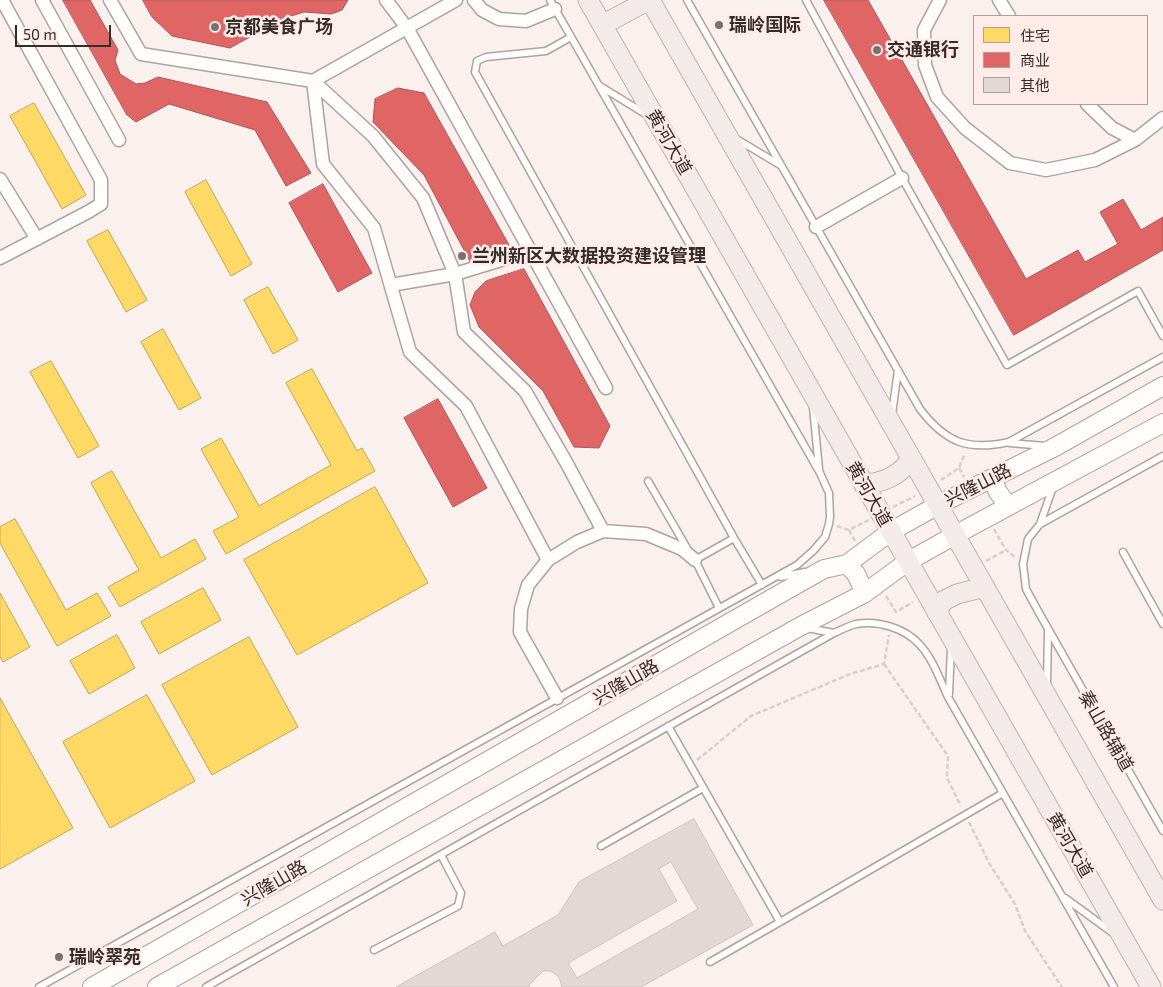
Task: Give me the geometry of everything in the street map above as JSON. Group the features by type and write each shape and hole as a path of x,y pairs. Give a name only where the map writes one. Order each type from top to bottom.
{"main road":[{"name":"黄河大道","path":"588,0 1151,987"},
{"path":"602,25 649,0 1163,900"},
{"path":"864,485 883,482 902,471 912,459"},
{"path":"937,613 943,602 957,594 985,587"}],"street":[{"path":"0,258 101,204 101,180 2,0"},
{"path":"42,0 119,140"},
{"path":"110,0 141,54 313,81 373,136 423,198 455,274 464,332 525,391 603,531"},
{"path":"386,0 407,28 606,388"},
{"path":"313,81 456,0"},
{"path":"474,0 482,10 499,19 526,21 553,4"},
{"path":"940,0 924,30 924,66 937,97 966,128 1010,163 1046,170 1096,160 1135,140 1163,118"},
{"path":"1000,0 1008,15"},
{"path":"313,81 323,164 374,228 410,352 466,406 548,560"},
{"path":"1088,105 1112,128 1135,140"},
{"path":"0,178 37,239"},
{"path":"816,228 902,178"},
{"path":"391,285 455,274 531,251"},
{"name":"兴隆山路","path":"92,987 824,569 847,564 890,532 938,505 1055,447 1163,386"},
{"name":"兴隆山路","path":"157,987 801,626 864,593 907,562 955,535 1163,423"},
{"path":"992,478 998,492 1008,506"},
{"path":"557,698 520,632 521,610 528,584 548,560 577,542 603,531 646,534 682,549 695,560"},
{"path":"847,564 856,574 864,593"}],"lane":[{"path":"686,0 920,409 932,426 949,438 968,445 989,447 1009,442 1163,357"},
{"path":"806,0 902,178 1007,365 1138,291 1163,336"},
{"path":"39,987 775,578 797,565 825,537 830,517 829,493 820,473 553,4"},
{"path":"571,37 546,51 486,57 478,61 475,72 762,585"},
{"path":"599,85 657,121"},
{"path":"724,131 781,166"},
{"path":"891,423 898,370"},
{"path":"812,393 820,473"},
{"path":"1009,442 1055,447"},
{"path":"1040,524 1163,456"},
{"name":"秦山路辅道","path":"1055,480 1040,524 1028,539 1023,564 1026,589 1163,831"},
{"path":"648,481 695,560 719,608"},
{"path":"695,560 734,538"},
{"path":"1123,552 1163,624"},
{"path":"775,578 824,569"},
{"path":"206,987 834,633 856,624 879,624 890,627 901,631 920,645 1114,987"},
{"path":"801,626 834,633"},
{"path":"1046,695 1048,630"},
{"path":"948,697 952,638"},
{"path":"668,726 780,922"},
{"path":"601,846 703,788"},
{"path":"710,962 1003,793"},
{"path":"374,950 458,906 461,892 440,855"},
{"path":"1062,896 1125,942"}],"path":[{"path":"829,524 849,530 928,489 959,468 968,445"},
{"path":"890,627 884,664 948,756 947,778 989,864 1014,904 1025,931 1062,987"},
{"path":"691,766 752,716 850,674 884,664"}],"building: 住宅":[{"path":"34,103 86,195 62,209 10,116"},
{"path":"206,180 252,264 231,276 185,192"},
{"path":"108,230 147,300 126,312 87,241"},
{"path":"268,287 298,340 273,354 244,300"},
{"path":"163,329 201,398 179,410 141,342"},
{"path":"51,361 99,446 78,458 30,372"},
{"path":"312,369 357,451 362,448 375,471 226,554 213,531 239,517 201,449 221,438 259,506 331,465 286,383"},
{"path":"112,471 161,558 195,539 206,559 120,607 108,587 139,570 91,483"},
{"path":"375,487 428,583 297,655 244,560"},
{"path":"15,519 66,610 97,593 111,616 57,646 0,543 0,527"},
{"path":"203,588 221,620 159,654 141,622"},
{"path":"0,593 30,647 3,662 0,657"},
{"path":"117,635 135,668 89,694 70,661"},
{"path":"249,637 298,727 212,775 162,685"},
{"path":"147,695 195,781 110,828 63,742"},
{"path":"0,698 73,828 0,869"}],"building: 商业":[{"path":"63,0 90,0 118,50 115,60 120,74 136,84 145,83 158,77 267,102 311,173 286,186 255,130 169,104 136,122 127,115"},
{"name":"京都美食广场","path":"143,0 348,0 342,10 331,14 304,12 282,19 230,48 172,36 152,17"},
{"path":"824,0 868,0 1026,279 1078,250 1085,262 1118,244 1100,212 1123,199 1141,230 1163,217 1163,250 1014,335"},
{"path":"398,88 424,93 509,245 472,265 424,175 373,122 375,99"},
{"path":"323,184 372,273 338,292 289,203"},
{"path":"524,269 610,426 599,448 574,447 543,391 479,327 470,305 475,292 486,281"},
{"path":"438,399 487,488 453,507 404,418"}],"building: 其他":[{"path":"694,819 753,925 641,987 562,987 559,977 551,971 543,971 529,987 396,987 495,932 503,946 558,915 579,882","holes":["671,862 698,909 577,978 568,963 677,901 659,869"]}],"place":[{"name":"瑞岭国际","path":"719,25"},
{"name":"京都美食广场","path":"215,27"},
{"name":"交通银行","path":"877,50"},
{"name":"兰州新区大数据投资建设管理","path":"462,256"},
{"name":"瑞岭翠苑","path":"59,957"}]}
